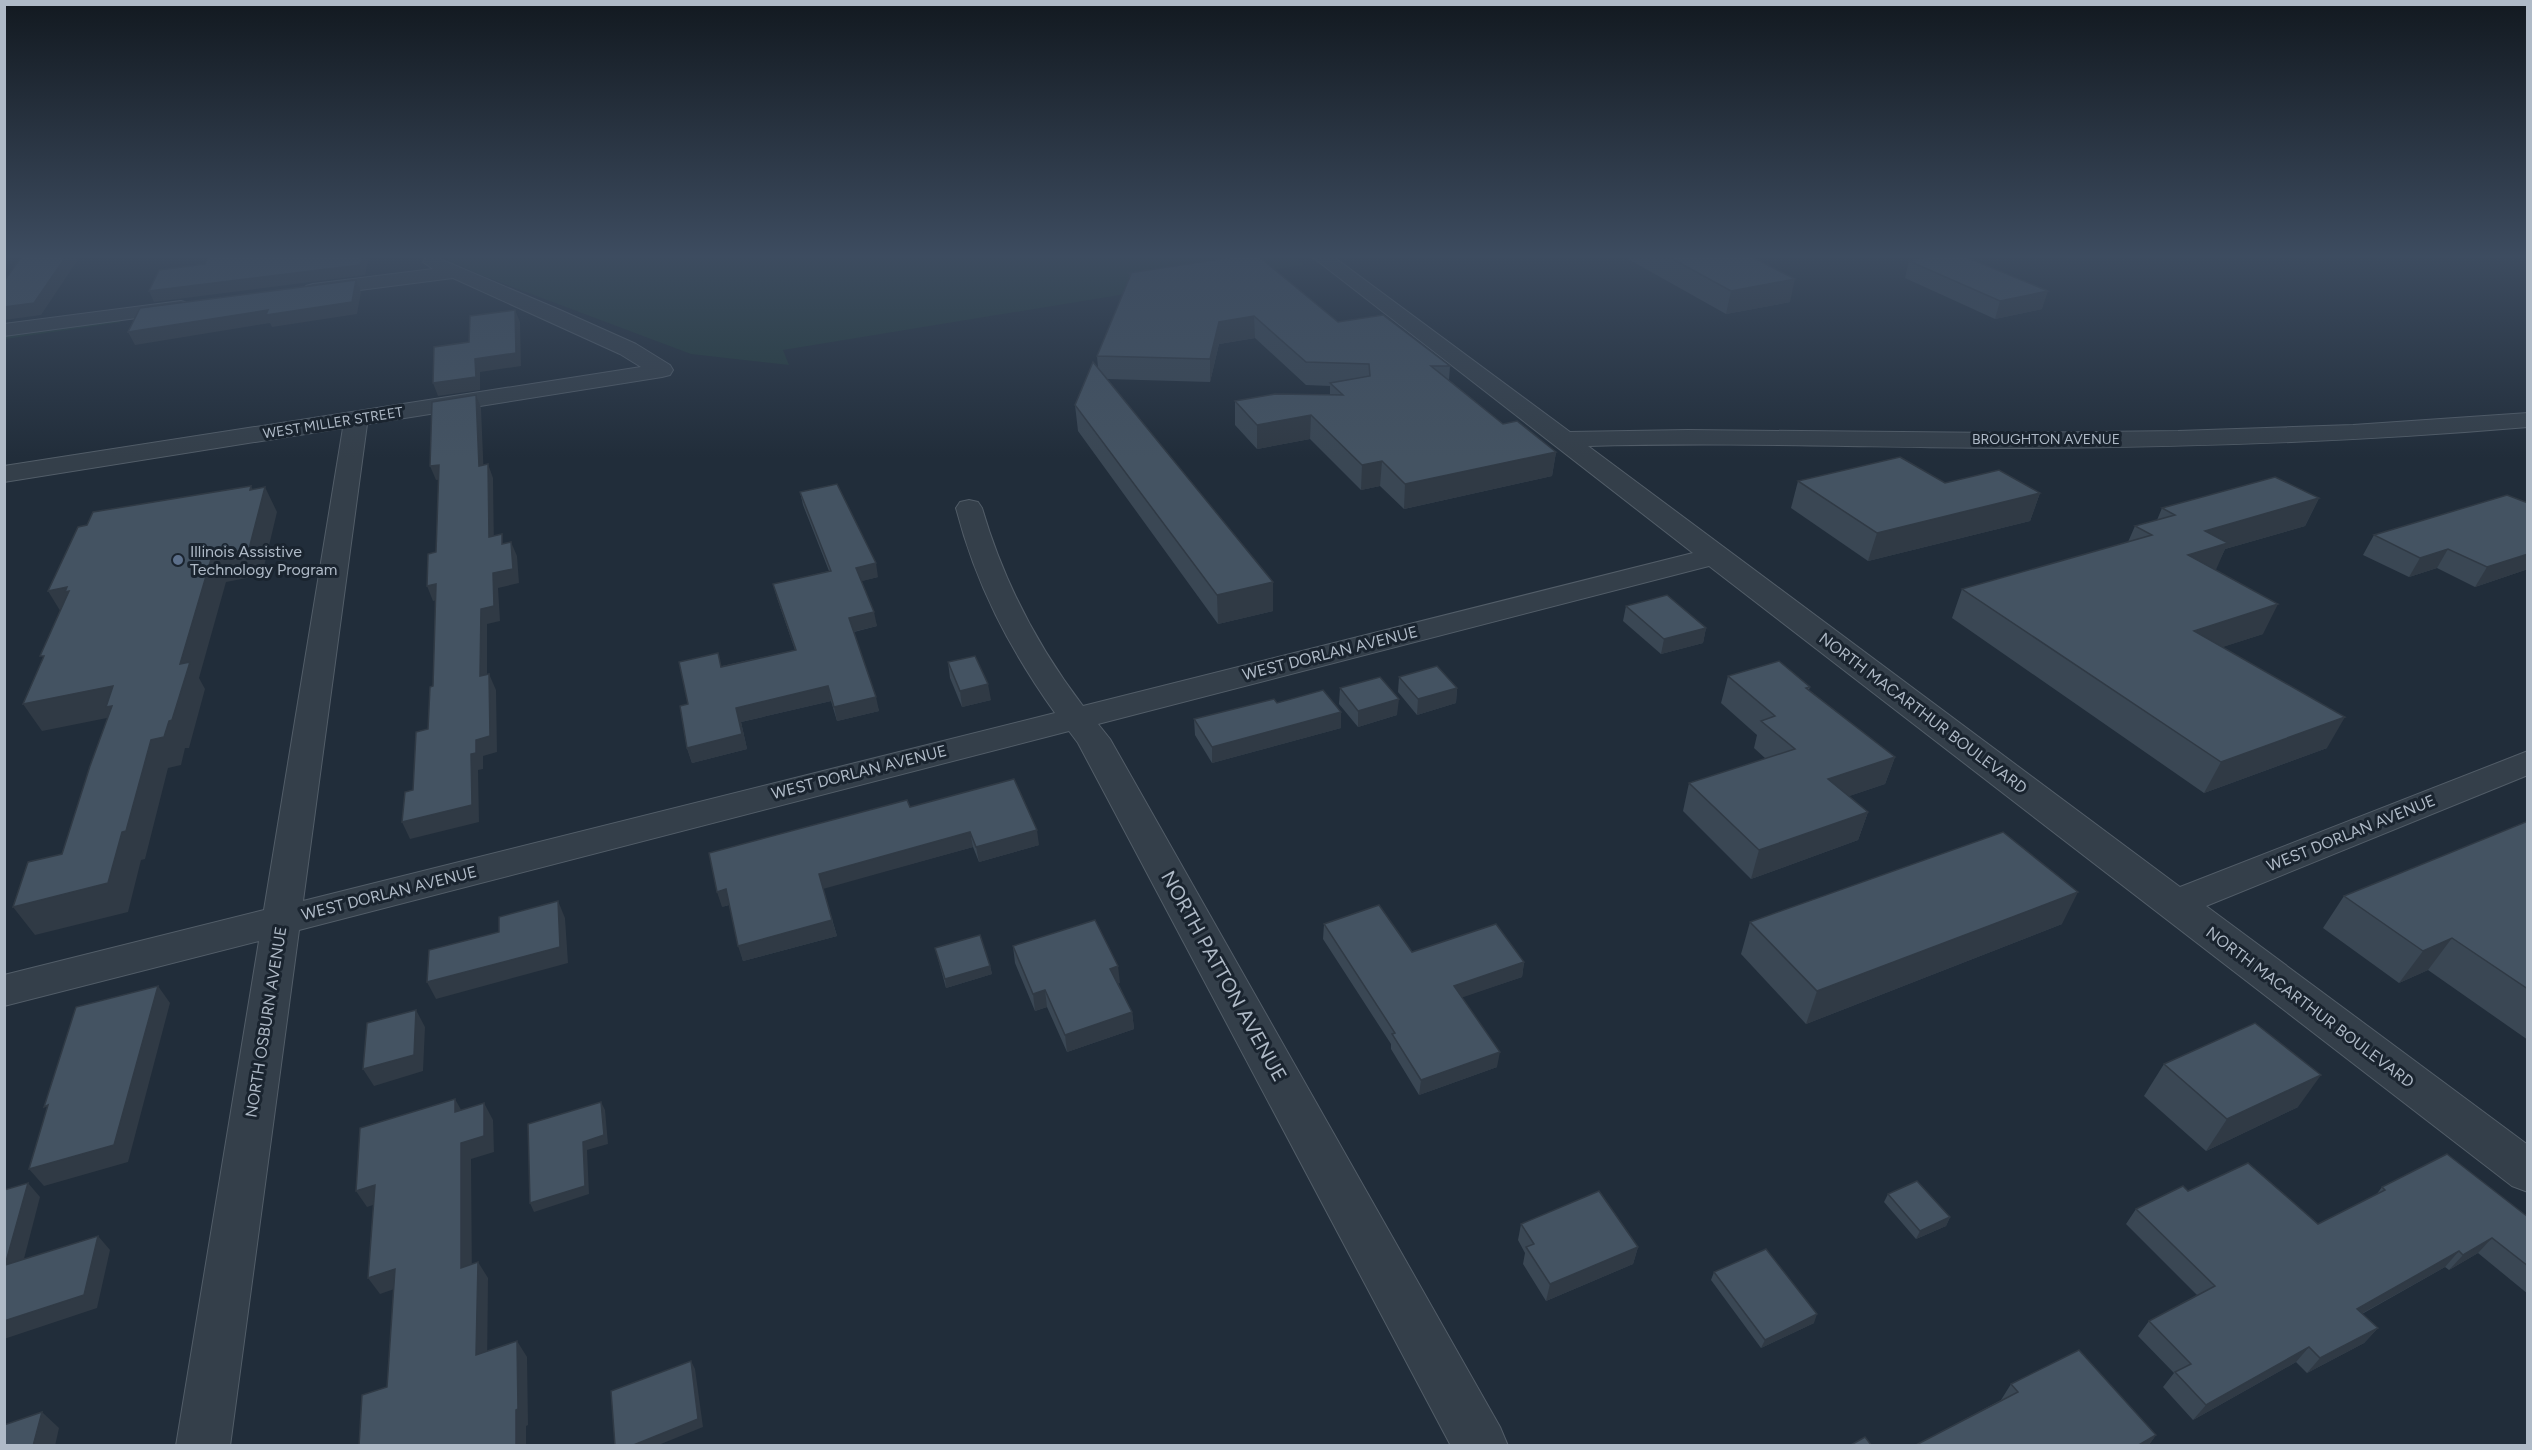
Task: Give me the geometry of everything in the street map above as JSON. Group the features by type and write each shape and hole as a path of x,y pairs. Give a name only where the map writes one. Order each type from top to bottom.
{"street":[{"path":"4,330 60,323"},
{"name":"WEST MILLER STREET","path":"4,474 662,370 628,349 572,323"},
{"name":"NORTH MACARTHUR BOULEVARD","path":"1408,323 2528,1172"},
{"name":"NORTH OSBURN AVENUE","path":"203,1446 356,420"},
{"name":"BROUGHTON AVENUE","path":"1563,440 1659,436 2062,441 2331,433 2528,420"},
{"name":"NORTH PATTON AVENUE","path":"969,508 993,582 1038,663 1093,739 1481,1446"},
{"name":"WEST DORLAN AVENUE","path":"4,991 1715,556"},
{"name":"WEST DORLAN AVENUE","path":"2174,904 2528,762"}],"green space":[{"path":"95,323 117,323 5,339 4,335"},
{"path":"608,323 950,323 783,350 789,365 691,354"}],"building":[{"path":"133,323 187,323 128,332"},
{"path":"470,323 515,323 516,353 475,359 476,377 433,383 434,347 469,342"},
{"path":"1111,323 1219,323 1210,359 1097,356"},
{"path":"1262,323 1393,323 1450,366 1431,366 1503,424 1517,421 1556,452 1405,484 1382,461 1362,465 1311,415 1257,425 1235,401 1275,394 1343,395 1330,383 1370,376 1369,364 1306,362"},
{"path":"1093,362 1273,582 1217,595 1075,405"},
{"path":"476,395 479,466 488,464 489,537 502,534 502,544 511,542 513,569 493,573 494,606 481,609 480,676 489,674 490,736 476,740 476,753 471,754 472,805 402,822 405,792 413,790 416,732 428,729 430,687 433,686 436,584 427,586 428,554 436,552 439,465 430,466 432,402"},
{"path":"1900,457 1945,483 1999,470 2040,493 1877,533 1798,481"},
{"path":"2275,477 2319,498 2205,531 2228,543 2188,555 2278,604 2194,631 2345,717 2221,762 1962,589 2152,535 2135,526 2175,515 2162,508"},
{"path":"837,484 876,563 856,568 874,612 849,618 876,697 834,707 828,686 736,708 742,734 687,748 680,706 688,704 679,662 718,653 721,667 796,650 773,584 831,571 800,492"},
{"path":"251,486 250,490 265,487 249,549 212,556 180,664 190,662 172,720 169,721 164,737 151,740 126,831 122,832 108,883 13,907 28,862 62,854 112,706 106,707 113,686 23,704 44,656 40,656 69,591 65,592 67,587 48,591 78,527 87,525 93,512"},
{"path":"2507,495 2528,503 2528,554 2487,567 2448,549 2420,558 2374,535"},
{"path":"1667,595 1706,628 1664,639 1626,606"},
{"path":"975,656 988,684 960,691 948,662"},
{"path":"1779,661 1810,687 1806,688 1895,757 1828,779 1868,812 1759,850 1689,783 1795,749 1761,721 1775,716 1728,676"},
{"path":"1437,666 1457,688 1418,699 1399,677"},
{"path":"1380,677 1399,699 1358,711 1340,688"},
{"path":"1323,690 1341,712 1212,747 1194,719 1274,699 1277,703"},
{"path":"1014,779 1037,830 976,847 970,832 819,874 832,920 738,946 726,889 717,892 709,853 907,800 910,807"},
{"path":"2528,821 2528,989 2452,938 2423,951 2344,896"},
{"path":"2003,832 2078,892 1817,991 1750,922"},
{"path":"558,901 560,947 427,982 429,950 499,932 499,917"},
{"path":"1379,905 1412,952 1496,924 1524,962 1454,986 1500,1052 1421,1080 1392,1034 1395,1033 1324,924"},
{"path":"1095,920 1118,966 1110,969 1132,1012 1065,1035 1045,990 1033,994 1013,946"},
{"path":"980,935 990,966 945,979 935,948"},
{"path":"158,986 114,1145 29,1169 48,1105 44,1107 76,1007"},
{"path":"416,1010 414,1055 363,1069 367,1023"},
{"path":"2255,1023 2321,1075 2227,1119 2164,1064"},
{"path":"455,1099 455,1112 484,1103 484,1136 461,1143 461,1268 478,1262 476,1355 517,1341 516,1446 359,1446 362,1395 387,1387 395,1269 368,1278 375,1185 356,1191 360,1128"},
{"path":"601,1102 604,1135 583,1142 585,1186 530,1203 528,1124"},
{"path":"2447,1154 2528,1217 2528,1266 2492,1238 2463,1255 2459,1251 2357,1309 2378,1328 2320,1358 2309,1347 2206,1405 2175,1372 2191,1364 2149,1321 2215,1286 2136,1209 2183,1186 2188,1191 2248,1163 2318,1224 2385,1190 2382,1187"},
{"path":"1917,1181 1950,1217 1920,1231 1888,1194"},
{"path":"28,1183 5,1265 98,1236 84,1295 4,1321 4,1190"},
{"path":"1599,1191 1638,1247 1550,1284 1526,1247 1534,1244 1521,1224"},
{"path":"1766,1249 1817,1314 1765,1340 1714,1272"},
{"path":"2079,1350 2156,1435 2137,1446 1914,1446 2018,1392 2011,1384"},
{"path":"691,1361 698,1419 631,1446 615,1446 611,1391"},
{"path":"42,1412 33,1446 4,1446 4,1425"},
{"path":"1865,1437 1872,1446 1849,1446"}],"place":[{"name":"Illinois Assistive Technology Program","path":"178,560"}]}
